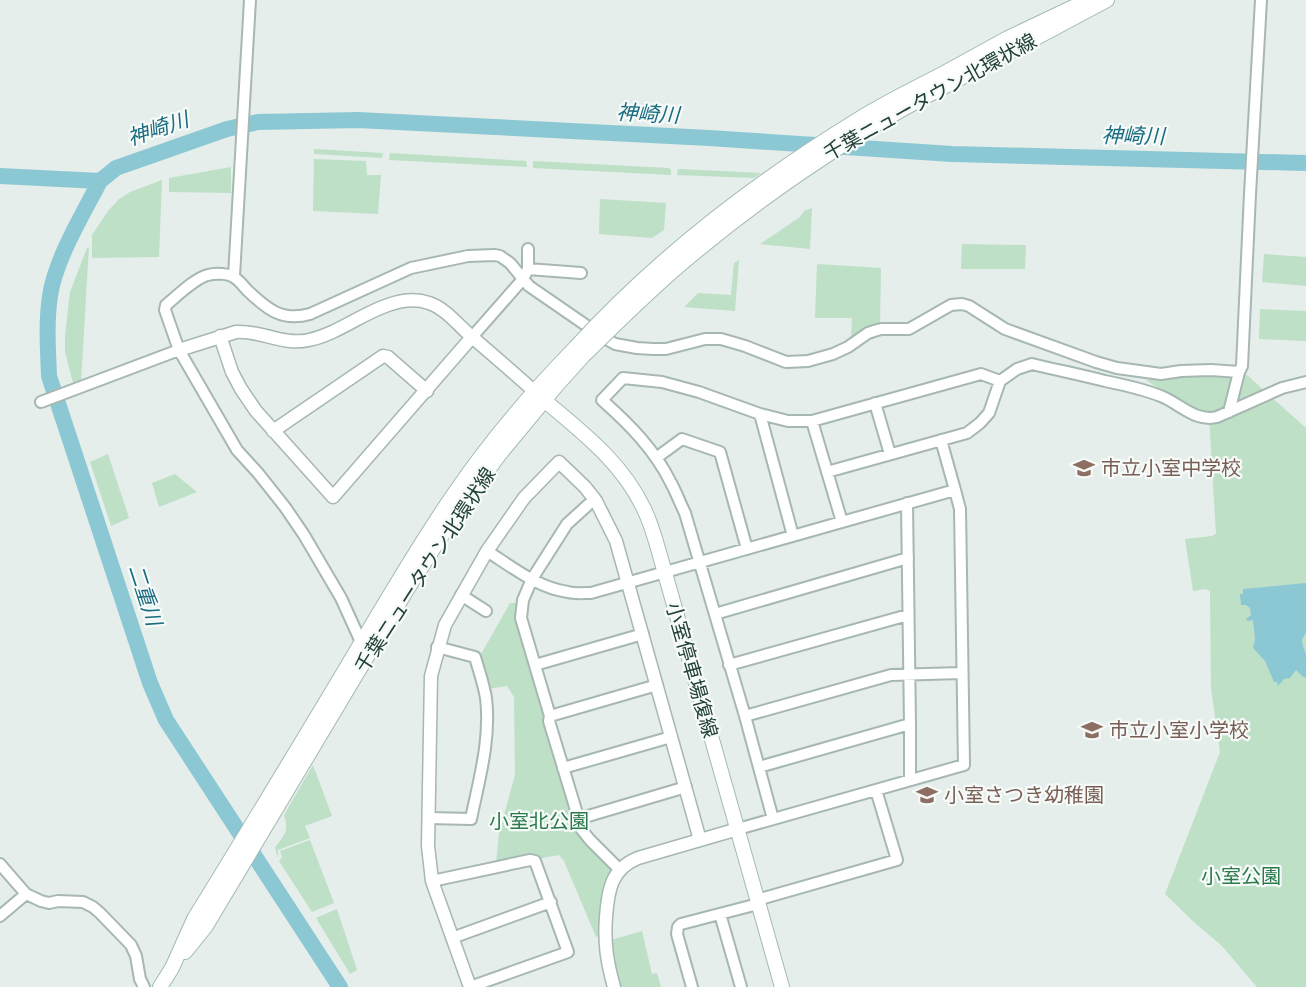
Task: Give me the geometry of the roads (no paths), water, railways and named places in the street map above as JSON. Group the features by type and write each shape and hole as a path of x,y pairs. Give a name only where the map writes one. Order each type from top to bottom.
{"main road":[{"name":"千葉ニュータウン北環状線","path":"950,76 1008,38 1088,0"},
{"name":"千葉ニュータウン北環状線","path":"256,830 398,579 457,490 488,448 580,351 597,324 673,254 759,186 861,118 1107,0"},
{"name":"千葉ニュータウン北環状線","path":"160,987 172,968 206,926 239,858 408,588 455,515 539,396"},
{"name":"小室停車場復線","path":"539,396 601,449 634,490 650,522 781,987"}],"street":[{"path":"234,276 249,0"},
{"path":"1236,409 1239,372 1242,366 1261,0"},
{"path":"528,249 526,274 529,286 615,344 637,348 666,349 705,339 721,339 786,362 808,361 834,354 868,333 909,329 951,305 962,304 1005,329 1117,368 1161,374 1211,370 1239,372"},
{"path":"362,642 341,598 304,535 285,507 237,450 178,350 165,310 166,305 207,275 234,276 271,311 291,317 300,317 411,268 468,256 500,256 526,274 581,273"},
{"path":"220,336 232,372 256,411 333,497 526,274"},
{"path":"41,402 220,336 245,331 289,342 310,340 385,306 407,300 431,303 448,315 539,396"},
{"path":"273,431 383,356 427,391"},
{"path":"827,472 967,433 981,423 989,413 1000,381 1017,369 1032,364 1145,390 1169,400 1189,413 1209,419 1282,388 1306,382"},
{"path":"773,819 685,513 657,458 628,424 602,400 623,378 662,382 788,421 812,421 981,374 1000,381"},
{"path":"875,403 890,454"},
{"path":"760,414 793,536"},
{"path":"812,421 842,522"},
{"path":"657,458 682,440 720,452 747,549"},
{"path":"614,987 607,960 605,937 609,891 615,877 627,864 638,858 964,765 960,509 941,440"},
{"path":"432,880 530,860 535,861 568,952 470,987 432,880 428,846 431,676 445,625 487,551 524,498 559,462 596,501 616,541 700,840"},
{"path":"487,551 551,589 570,593 591,593 955,490"},
{"path":"596,501 589,504 567,524 532,579 523,600 521,618 582,830 620,870"},
{"path":"907,503 910,780"},
{"path":"715,614 908,558"},
{"path":"461,595 486,611"},
{"path":"729,665 908,615"},
{"path":"535,665 643,634"},
{"path":"428,818 471,819 487,737 486,696 475,657 438,647"},
{"path":"745,716 891,675 962,673"},
{"path":"550,716 657,685"},
{"path":"759,767 910,724"},
{"path":"563,768 671,737"},
{"path":"578,819 686,787"},
{"path":"692,987 677,934 681,924 897,860 876,790"},
{"path":"0,864 26,894 41,901 82,902 93,907 131,945 144,987"},
{"path":"0,916 26,894"},
{"path":"452,938 551,902"},
{"path":"720,914 741,987"}],"water":[{"path":"1306,583 1306,632 1302,640 1306,654 1306,678 1296,670 1290,678 1284,679 1278,686 1265,661 1253,648 1255,639 1253,620 1247,621 1246,619 1251,615 1250,608 1241,605 1240,594 1243,594 1243,589"}],"waterway":[{"name":"神崎川","path":"0,176 100,181 116,168 227,129 258,122 358,120 709,138 952,154 1306,163"},
{"name":"二重川","path":"100,181 70,237 53,282 48,316 49,376 150,683 166,720 340,987"}],"place":[{"name":"市立小室中学校","path":"1084,468"},
{"name":"市立小室小学校","path":"1092,730"},
{"name":"小室さつき幼稚園","path":"927,795"}],"park label":[{"name":"小室北公園","path":"539,821"},
{"name":"小室公園","path":"1241,876"}]}
